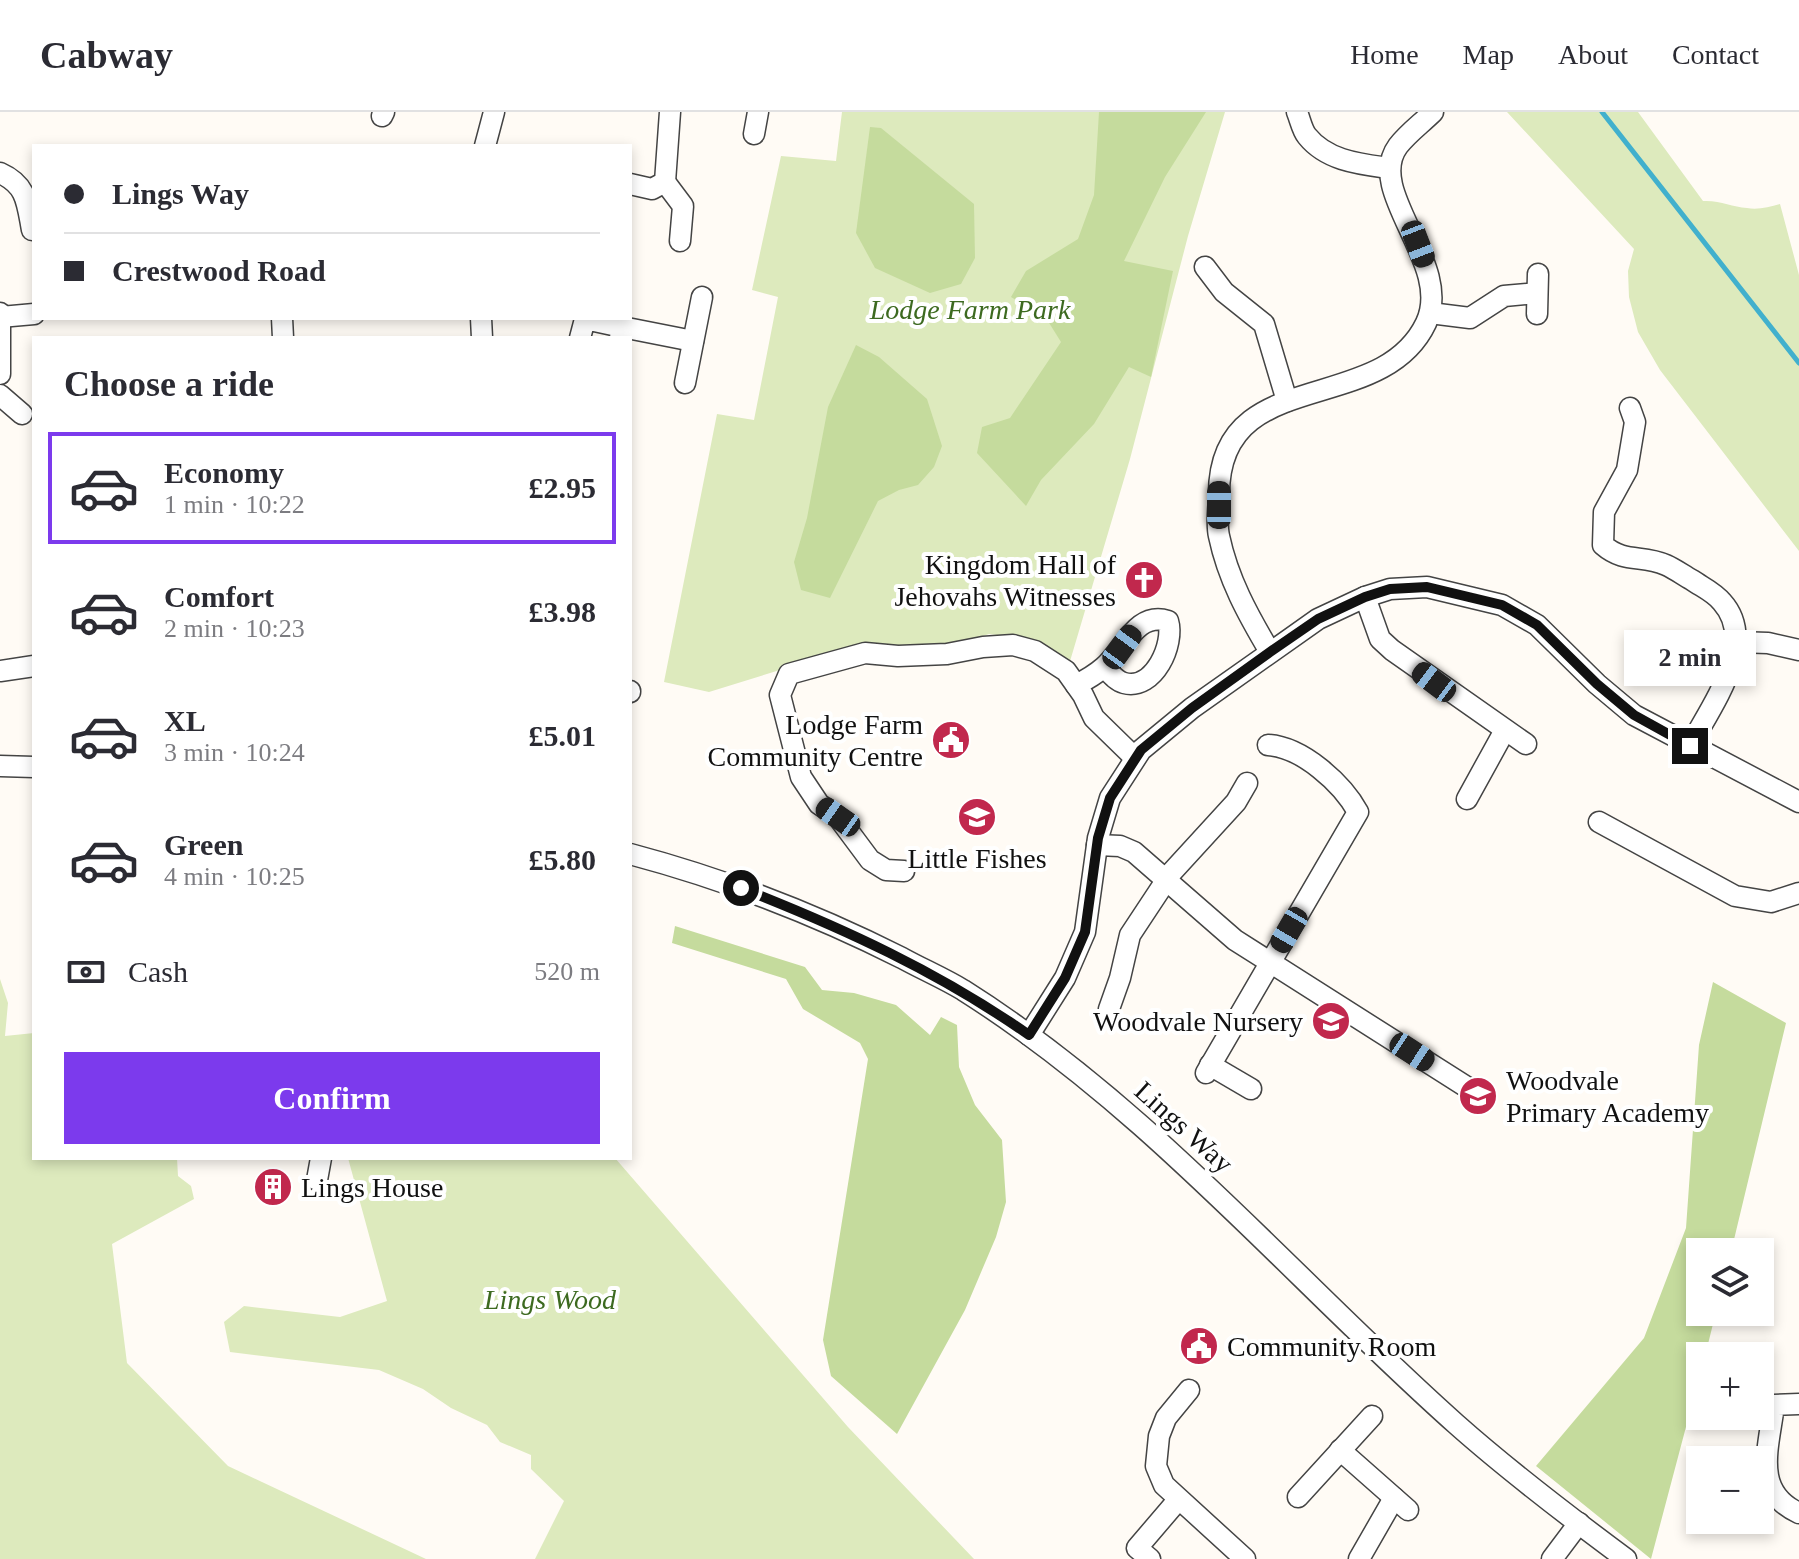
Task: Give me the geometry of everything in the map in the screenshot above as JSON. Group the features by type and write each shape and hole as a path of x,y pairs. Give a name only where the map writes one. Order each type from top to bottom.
{"street":[{"path":"486,144 494,112"},
{"path":"670,112 665,182 683,206 680,241"},
{"path":"754,134 758,112"},
{"path":"1297,112 1305,135 1326,152 1346,161 1389,168"},
{"path":"1270,652 1239,599 1218,534 1219,476 1232,439 1254,416 1287,401 1366,376 1398,359 1426,325 1430,313 1427,266 1393,189 1389,168 1397,147 1433,112"},
{"path":"0,173 16,180 26,198 32,222"},
{"path":"632,184 652,189 665,182"},
{"path":"1205,267 1224,292 1264,324 1287,401"},
{"path":"1430,313 1470,318 1504,296 1538,284 1537,314"},
{"path":"685,383 702,297"},
{"path":"0,374 0,315 32,314"},
{"path":"583,325 693,341"},
{"path":"0,395 22,414"},
{"path":"1630,408 1635,422 1627,470 1604,512 1603,545 1616,556 1665,564 1711,592 1723,603 1735,623 1737,642 1733,663 1690,746"},
{"path":"1029,1035 1065,978 1085,932 1097,845 1110,798 1141,750 1192,708 1318,619 1390,589 1427,587 1502,605 1537,625 1597,684 1634,715 1799,802"},
{"path":"1365,597 1380,639 1392,650 1526,744"},
{"path":"1737,642 1768,643 1799,650"},
{"path":"904,871 886,870 870,860 838,817 819,804 801,777 780,695 789,674 865,653 898,656 947,654 1013,645 1044,654 1066,671 1094,718 1135,758"},
{"path":"0,671 32,666"},
{"path":"1076,685 1104,667"},
{"path":"1467,799 1505,730"},
{"path":"1251,1089 1208,1069 1358,812 1348,794 1333,778 1281,746 1268,745"},
{"path":"0,766 32,767"},
{"path":"1109,1009 1130,935 1171,873 1236,802 1247,783"},
{"path":"1599,822 1735,896 1771,902 1799,893"},
{"path":"1097,845 1120,846 1134,852 1235,940 1484,1098"},
{"name":"Lings Way","path":"632,855 721,880 861,938 959,988 1029,1035 1095,1085 1176,1155 1456,1424 1626,1559"},
{"path":"317,1180 321,1160"},
{"path":"1189,1390 1166,1418 1159,1436 1156,1466 1164,1485 1223,1552 1245,1559"},
{"path":"1774,1400 1799,1404"},
{"path":"1298,1497 1372,1416"},
{"path":"1767,1430 1766,1467 1772,1492 1787,1508 1799,1513"},
{"path":"1340,1450 1401,1504 1359,1559"},
{"path":"1150,1559 1137,1548 1178,1500"},
{"path":"1552,1559 1579,1523"}],"green space":[{"name":"Lodge Farm Park","path":"842,112 1225,112 1188,236 1130,459 1068,668 1035,640 989,634 955,645 901,649 867,643 709,692 664,682 717,414 754,420 778,297 752,290 781,156 836,161"},
{"path":"1099,112 1206,112 1165,177 1124,261 1173,271 1151,377 1129,367 1094,424 1041,480 1026,506 977,453 982,427 1010,418 1061,342 1046,318 1011,297 1026,271 1078,239 1094,195"},
{"path":"1507,112 1638,112 1703,201 1751,209 1780,204 1799,275 1799,551 1660,370 1638,332 1629,297 1628,271 1634,249"},
{"path":"870,127 881,128 974,204 975,258 961,284 930,293 875,268 856,233"},
{"path":"856,345 879,357 927,399 942,446 934,467 918,485 899,490 878,501 830,598 801,590 794,562 807,518 828,407"},
{"path":"675,926 805,967 822,990 854,993 896,1005 930,1035 941,1017 957,1025 959,1067 975,1105 1002,1140 1006,1202 996,1237 965,1310 897,1434 831,1376 823,1340 868,1059 860,1043 803,1009 786,979 672,943"},
{"path":"0,979 8,1003 5,1036 32,1033 32,1160 177,1160 178,1176 191,1186 194,1199 112,1244 127,1363 228,1466 426,1559 0,1559"},
{"path":"1713,982 1786,1023 1734,1238 1686,1238 1686,1326 1712,1326 1708,1342 1686,1342 1686,1427 1651,1559 1536,1466 1644,1338 1686,1228 1699,1045"},
{"name":"Lings Wood","path":"349,1160 617,1160 848,1427 974,1559 535,1559 564,1501 531,1469 531,1455 500,1442 487,1425 451,1408 423,1389 379,1370 230,1352 224,1322 244,1306 340,1317 387,1301"}],"waterway":[{"path":"1602,112 1799,363"}],"place":[{"name":"Kingdom Hall of Jehovahs Witnesses","path":"1144,580"},
{"name":"Lodge Farm Community Centre","path":"951,740"},
{"name":"Little Fishes","path":"977,817"},
{"name":"Woodvale Nursery","path":"1331,1021"},
{"name":"Woodvale Primary Academy","path":"1478,1096"},
{"name":"Lings House","path":"273,1187"},
{"name":"Community Room","path":"1199,1346"}],"route":[{"path":"741,888 861,938 959,988 1029,1035 1065,978 1085,932 1098,838 1110,798 1141,750 1192,708 1318,619 1390,589 1427,587 1502,605 1537,625 1597,684 1634,715 1690,746"}]}
